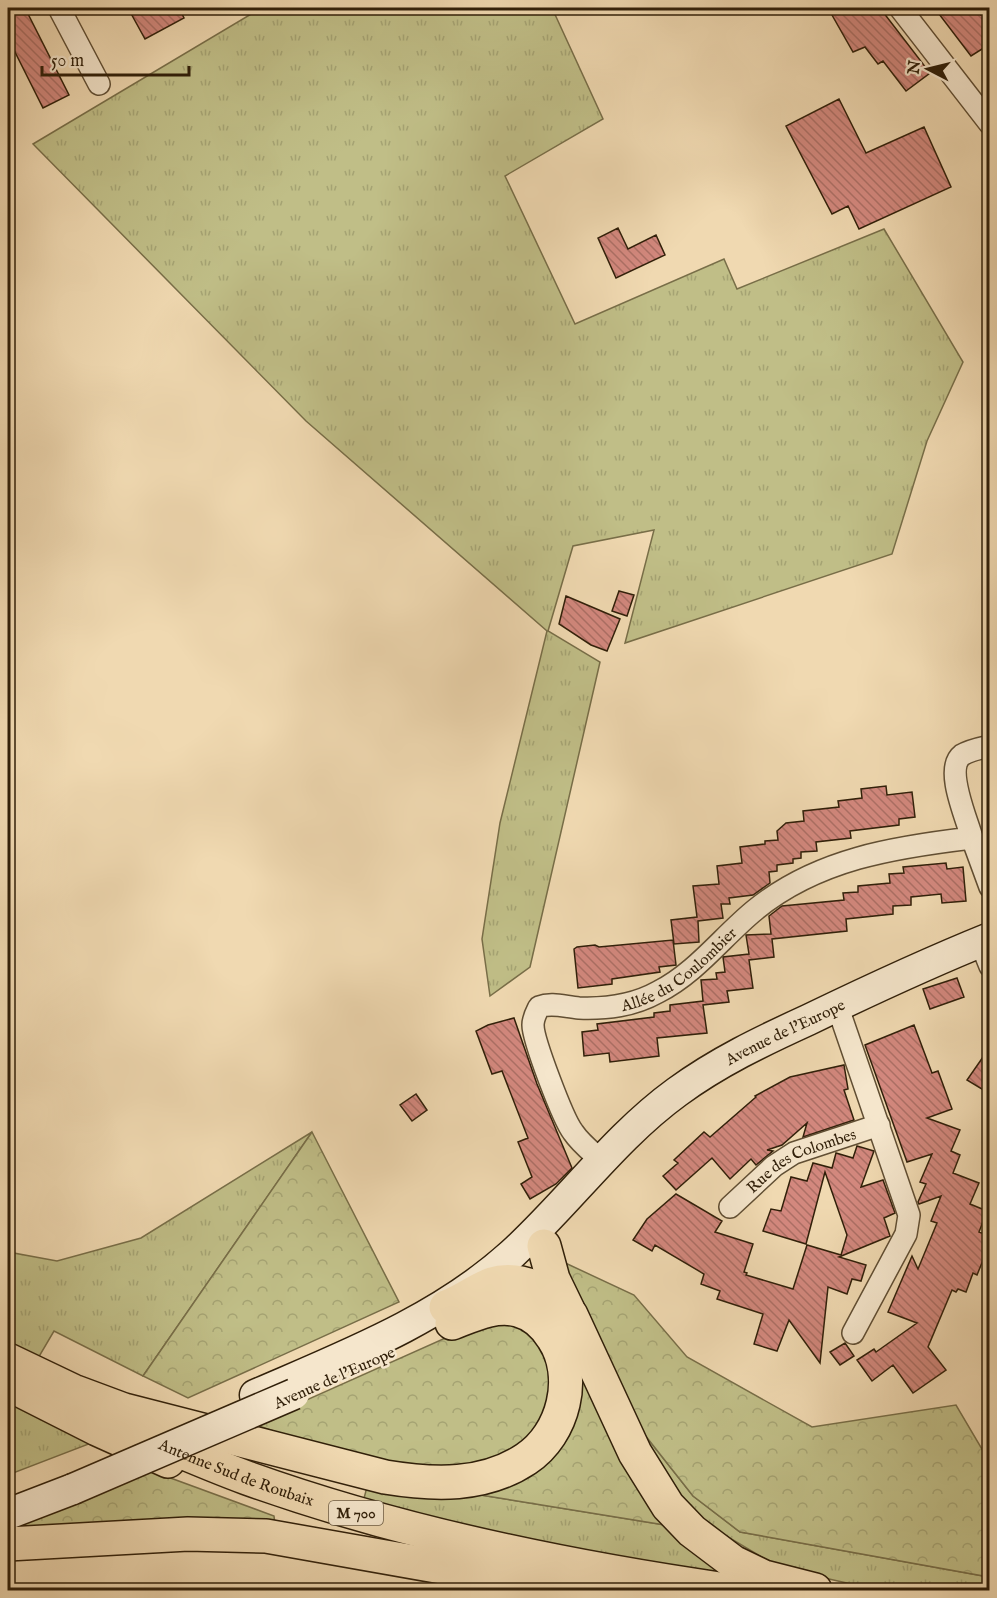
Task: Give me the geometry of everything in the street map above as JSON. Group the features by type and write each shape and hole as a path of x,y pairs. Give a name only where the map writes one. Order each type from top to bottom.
{"highway":[{"path":"544,1246 553,1279 635,1453 668,1506 692,1531 733,1562 764,1577 815,1590"},
{"path":"442,1317 495,1283 509,1283 543,1291 562,1303 570,1315"},
{"path":"8,1360 73,1391 124,1410 385,1477 427,1483 453,1483 491,1476 527,1459 540,1448 557,1421 563,1404 566,1379 563,1357 548,1330 528,1314 512,1309 494,1309 442,1317"},
{"name":"Antenne Sud de Roubaix","path":"8,1368 62,1398 132,1431 246,1478 335,1506 408,1527 529,1555 726,1590"},
{"name":"Antenne Sud de Roubaix","path":"8,1383 124,1442 177,1466 280,1504 455,1552 572,1578 646,1590"},
{"path":"8,1544 188,1534 266,1536 515,1580 598,1590"}],"street":[{"path":"58,8 99,84"},
{"path":"900,8 990,124"},
{"path":"990,746 962,755 955,766 955,781 990,887"},
{"name":"Allée du Coulombier","path":"603,1162 581,1143 571,1130 560,1107 534,1034 534,1015 539,1007 552,1005 604,1009 632,1003 658,992 682,977 753,911 786,887 806,877 835,864 873,853 972,838"},
{"name":"Avenue de l'Europe","path":"8,1500 69,1483 294,1394 442,1317 511,1255 651,1113 685,1087 738,1053 837,1005 986,948"},
{"name":"Rue des Colombes","path":"837,1005 907,1206 908,1224 906,1234 853,1333"},
{"name":"Rue des Colombes","path":"730,1207 774,1166 789,1156 879,1125"},
{"name":"Avenue de l'Europe","path":"509,1283 544,1246 603,1162"},
{"name":"Avenue de l'Europe","path":"8,1514 255,1395 442,1317"}],"green space":[{"path":"250,8 552,8 603,119 505,176 575,324 724,259 737,289 884,229 963,362 927,441 892,554 625,643 654,530 573,546 548,631 600,662 530,967 490,996 482,939 500,823 547,631 306,421 33,144 253,13"},
{"path":"312,1132 143,1376 54,1331 37,1360 8,1342 8,1252 57,1261 141,1238"},
{"path":"312,1132 399,1302 188,1398 143,1376"},
{"path":"561,1261 634,1295 687,1357 812,1427 956,1405 989,1461 989,1577 740,1532 693,1496 637,1425"},
{"path":"502,1324 530,1328 551,1367 548,1408 538,1428 498,1463 423,1472 323,1448 253,1424 470,1327"},
{"path":"574,1354 671,1526 468,1493 528,1469"},
{"path":"8,1396 94,1442 8,1475"},
{"path":"637,1425 693,1496 740,1532 989,1577 989,1590 878,1590 780,1568 688,1513"},
{"path":"146,1469 274,1516 275,1524 8,1536 8,1520"},
{"path":"368,1483 468,1493 671,1526 744,1577 741,1586 362,1506"}],"building":[{"path":"8,8 25,8 69,95 43,108 8,38"},
{"path":"128,8 179,8 184,18 145,39"},
{"path":"832,8 880,8 930,73 906,91 883,61 878,64 865,47 853,52 832,15 835,13"},
{"path":"948,8 975,8 981,15 990,9 990,44 971,56 939,14"},
{"path":"839,99 866,153 924,127 951,187 859,229 848,206 832,214 786,126"},
{"path":"618,228 628,249 656,235 665,255 616,278 598,238"},
{"path":"619,591 634,595 627,616 612,611"},
{"path":"566,596 620,619 607,651 591,645 559,624"},
{"path":"886,786 887,795 912,792 915,817 899,819 899,825 850,831 851,838 816,842 817,851 801,852 801,858 793,859 793,863 777,865 777,871 769,872 770,883 753,895 729,898 730,904 721,904 723,918 698,921 699,942 674,944 671,920 697,917 693,886 719,884 717,866 742,863 740,847 778,840 777,831 786,823 804,821 803,811 839,807 838,801 862,798 861,789"},
{"path":"946,863 947,869 963,867 966,901 942,903 941,894 911,897 911,905 893,906 893,914 846,919 847,931 772,939 774,957 749,960 753,988 727,991 729,1002 703,1005 707,1033 657,1038 659,1056 610,1062 609,1053 584,1056 582,1032 598,1030 597,1024 654,1017 654,1013 670,1011 670,1005 703,1001 701,980 717,979 716,973 725,972 723,957 749,954 746,935 771,934 769,916 782,906 844,900 843,893 858,892 858,886 890,883 889,874 904,873 903,867"},
{"path":"673,940 676,965 659,967 660,972 612,979 612,984 578,988 574,949 577,947"},
{"path":"957,978 964,997 930,1009 923,989"},
{"path":"514,1018 537,1084 572,1168 556,1184 530,1199 521,1184 532,1177 518,1142 528,1138 502,1071 492,1074 476,1031"},
{"path":"914,1025 932,1073 938,1071 952,1109 927,1118 960,1130 951,1151 960,1155 953,1173 979,1183 970,1204 987,1211 979,1232 990,1236 990,1243 977,1275 973,1273 966,1292 958,1289 956,1292 952,1290 928,1347 946,1370 913,1393 893,1365 872,1381 857,1360 874,1349 876,1352 917,1323 888,1312 912,1256 918,1269 937,1223 931,1221 941,1196 919,1204 918,1202 926,1184 920,1182 932,1154 907,1162 865,1045"},
{"path":"990,1047 990,1094 967,1080"},
{"path":"844,1065 848,1089 844,1090 854,1120 803,1137 807,1123 782,1145 767,1150 773,1151 756,1165 751,1159 730,1179 712,1158 676,1190 663,1176 678,1163 674,1160 704,1132 710,1137 755,1096 790,1077"},
{"path":"416,1094 427,1110 412,1121 400,1105"},
{"path":"857,1146 874,1151 861,1187 883,1180 895,1213 884,1218 890,1236 839,1257 866,1265 861,1281 852,1279 847,1294 828,1287 820,1363 789,1320 777,1351 754,1344 763,1314 717,1299 720,1291 701,1284 704,1274 655,1245 652,1251 633,1240 647,1219 676,1194 722,1221 715,1232 753,1244 744,1272 747,1273 746,1275 793,1289 807,1245 841,1255 847,1235 825,1172 806,1244 763,1231 771,1209 781,1211 791,1177 807,1181 813,1163 832,1168 836,1153 853,1158"},
{"path":"845,1343 854,1356 840,1365 830,1352"}]}
